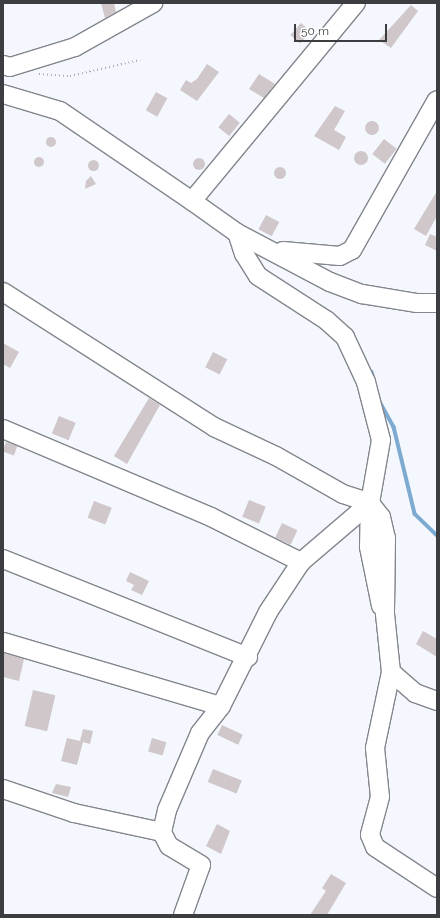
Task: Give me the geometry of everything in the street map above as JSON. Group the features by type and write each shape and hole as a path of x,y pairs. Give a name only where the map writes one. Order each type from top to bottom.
{"street":[{"path":"3,65 10,67 75,47 123,11 153,3"},
{"path":"192,202 356,3"},
{"path":"3,94 60,111 238,233 330,282 362,294 417,303 437,303"},
{"path":"266,247 320,256 340,256 352,250 437,100"},
{"path":"184,915 201,865 169,846 162,832 200,733 221,706 248,657 268,612 301,562 370,503 381,440 356,354 326,320 258,276 244,254 238,233"},
{"path":"3,292 214,427 276,456 343,494 370,503 381,517 386,538 385,614 391,672 375,748 380,796 370,834 375,847 437,888"},
{"path":"3,429 211,517 301,562"},
{"path":"3,559 248,657"},
{"path":"3,642 221,706"},
{"path":"391,672 415,693 437,700"},
{"path":"3,789 74,813 162,832"}],"path":[{"path":"31,74 70,76 140,60"}],"building":[{"path":"101,3 114,3 116,12 105,18"},
{"path":"411,5 418,11 391,48 379,40"},
{"path":"301,23 311,32 300,44 290,35"},
{"path":"207,64 219,72 197,101 180,90 186,80 191,83 197,79"},
{"path":"259,74 275,84 264,98 249,89"},
{"path":"156,92 167,98 157,117 146,110"},
{"path":"335,106 345,111 334,130 346,137 339,150 314,136"},
{"path":"229,114 240,123 229,136 218,127"},
{"path":"372,121 377,123 379,128 377,133 372,135 367,133 365,128 367,123"},
{"path":"49,137 53,137 55,138 55,146 49,147 46,144 46,140"},
{"path":"384,139 397,149 385,164 372,154"},
{"path":"361,151 366,153 368,158 366,163 361,165 356,163 354,158 356,153"},
{"path":"37,157 41,157 43,158 43,166 37,167 34,164 34,160"},
{"path":"197,158 201,158 205,164 201,170 197,170 193,166 193,162"},
{"path":"91,160 95,160 97,161 97,169 91,170 88,167 88,163"},
{"path":"278,167 282,167 286,173 282,179 278,179 274,175 274,171"},
{"path":"91,176 96,184 85,189 86,181"},
{"path":"437,191 437,216 426,236 414,229"},
{"path":"266,215 279,222 272,236 258,229"},
{"path":"430,234 437,237 437,251 425,245"},
{"path":"3,343 19,352 10,368 3,364"},
{"path":"213,352 227,359 220,374 205,367"},
{"path":"149,398 160,405 127,464 114,456"},
{"path":"59,416 76,423 69,440 52,434"},
{"path":"6,442 17,446 14,456 3,452"},
{"path":"249,500 266,507 259,523 242,517"},
{"path":"94,501 112,508 105,525 88,518"},
{"path":"282,523 297,530 291,545 275,538"},
{"path":"130,572 149,581 142,595 131,590 134,585 126,581"},
{"path":"423,631 437,639 437,657 416,644"},
{"path":"3,653 24,659 19,681 3,677"},
{"path":"33,690 55,695 47,731 25,726"},
{"path":"222,725 243,735 238,745 217,735"},
{"path":"83,729 93,731 90,744 83,742 77,765 61,761 67,738 80,741"},
{"path":"152,738 166,742 163,756 148,751"},
{"path":"213,769 242,781 236,794 208,782"},
{"path":"56,784 71,787 68,797 52,793"},
{"path":"217,824 230,831 221,854 206,846"},
{"path":"331,874 346,883 327,915 310,915 326,891 322,888"}],"waterway":[{"path":"372,372 374,380"},
{"path":"379,400 394,427 415,514 437,535"}]}
